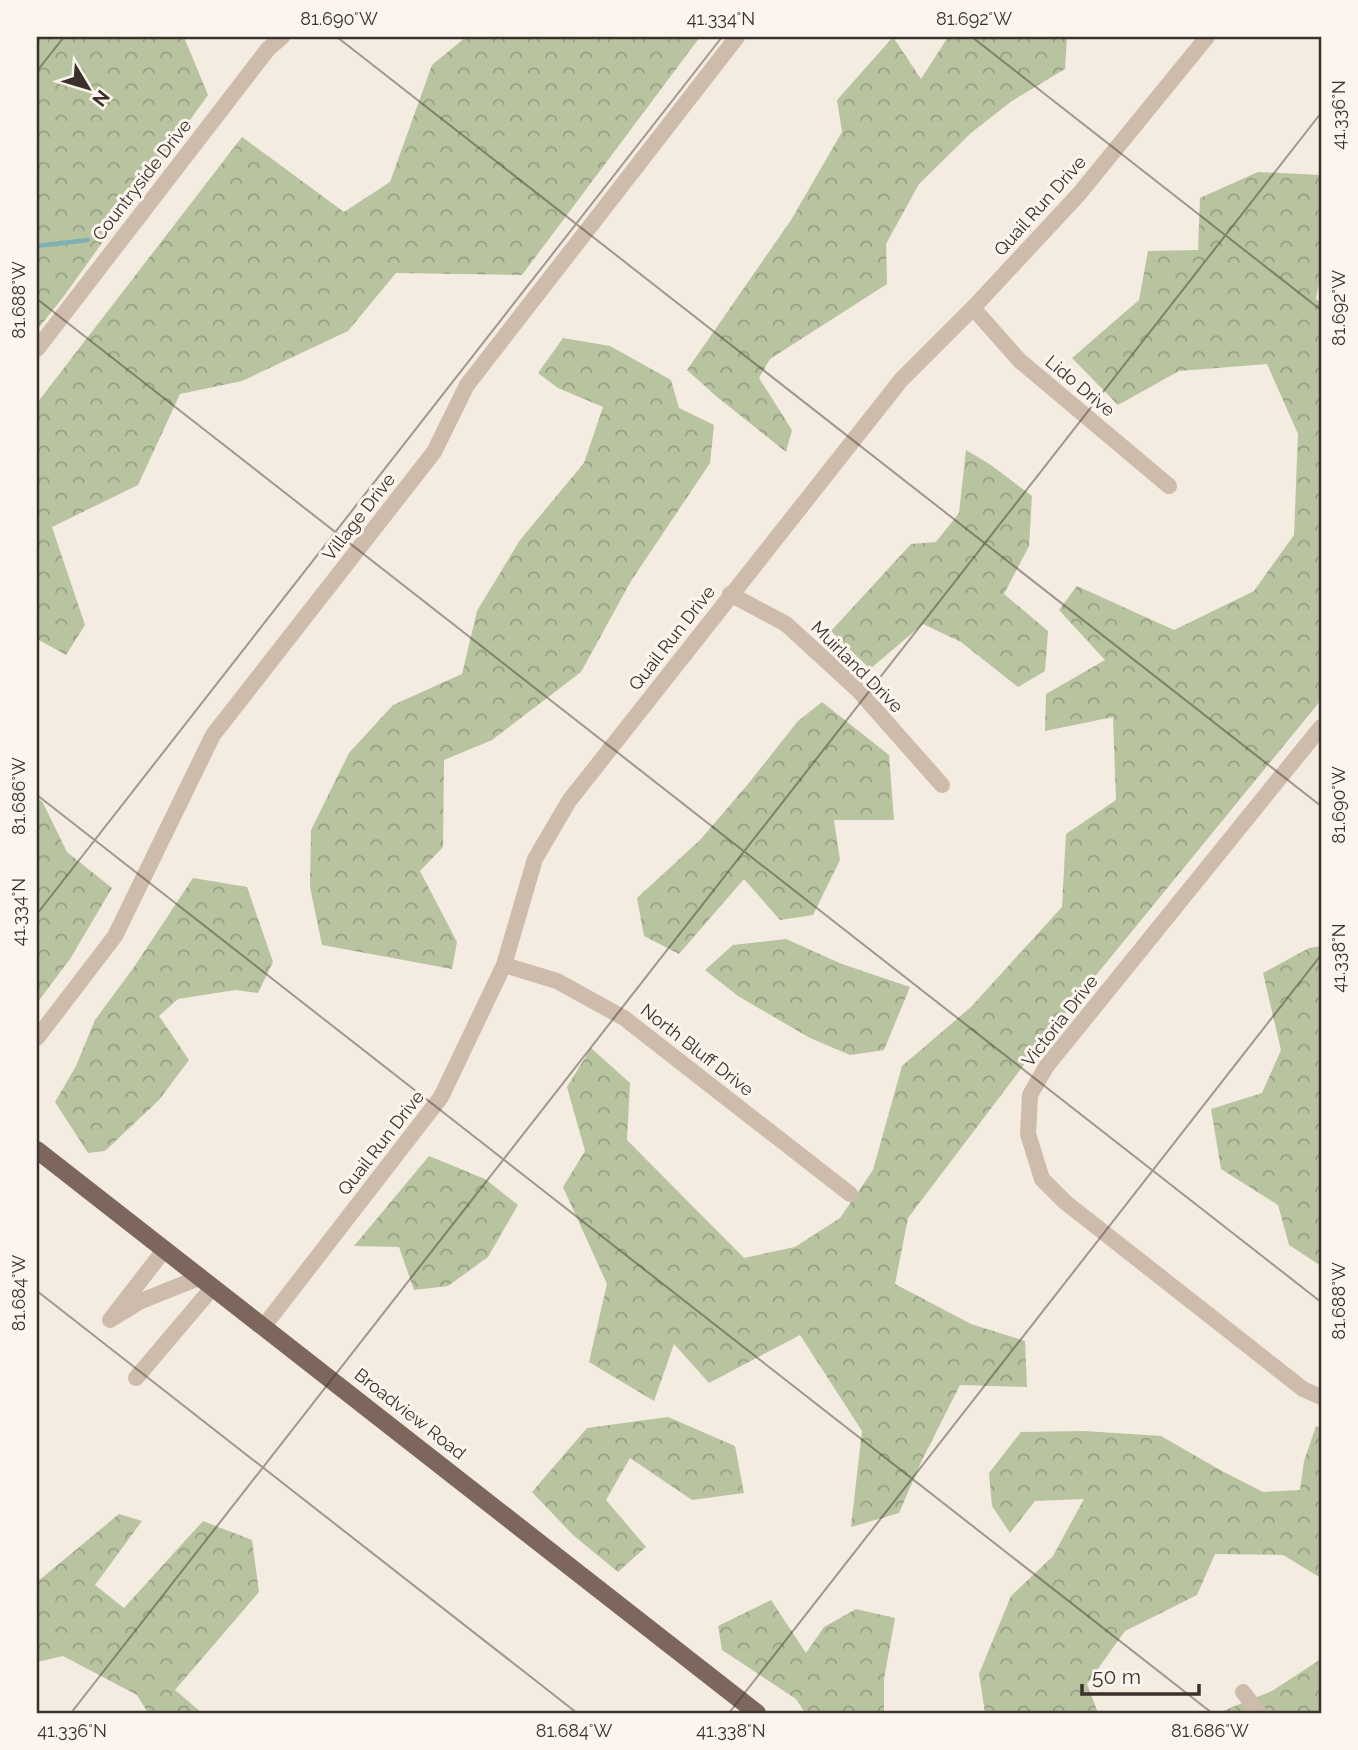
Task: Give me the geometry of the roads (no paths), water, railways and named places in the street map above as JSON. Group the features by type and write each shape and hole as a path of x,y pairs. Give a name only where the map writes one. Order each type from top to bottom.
{"main road":[{"name":"Broadview Road","path":"37,1150 757,1713"}],"street":[{"name":"Countryside Drive","path":"37,349 268,49 282,37"},
{"name":"Village Drive","path":"37,1038 115,936 213,735 435,452 467,385 737,37"},
{"name":"Quail Run Drive","path":"264,1326 441,1097 504,965 535,859 569,801 901,380 973,308 1079,194 1207,37"},
{"name":"Lido Drive","path":"973,308 1020,361 1169,486"},
{"name":"Muirland Drive","path":"730,594 786,624 858,690 942,785"},
{"name":"Victoria Drive","path":"1321,727 1046,1067 1030,1095 1028,1134 1042,1179 1065,1202 1303,1389 1321,1397"},
{"name":"North Bluff Drive","path":"504,965 557,981 624,1018 849,1194"},
{"path":"165,1249 110,1320 141,1301 207,1282"},
{"path":"136,1378 207,1282"},
{"path":"1243,1692 1259,1713"}],"waterway":[{"path":"37,246 88,240"}]}
